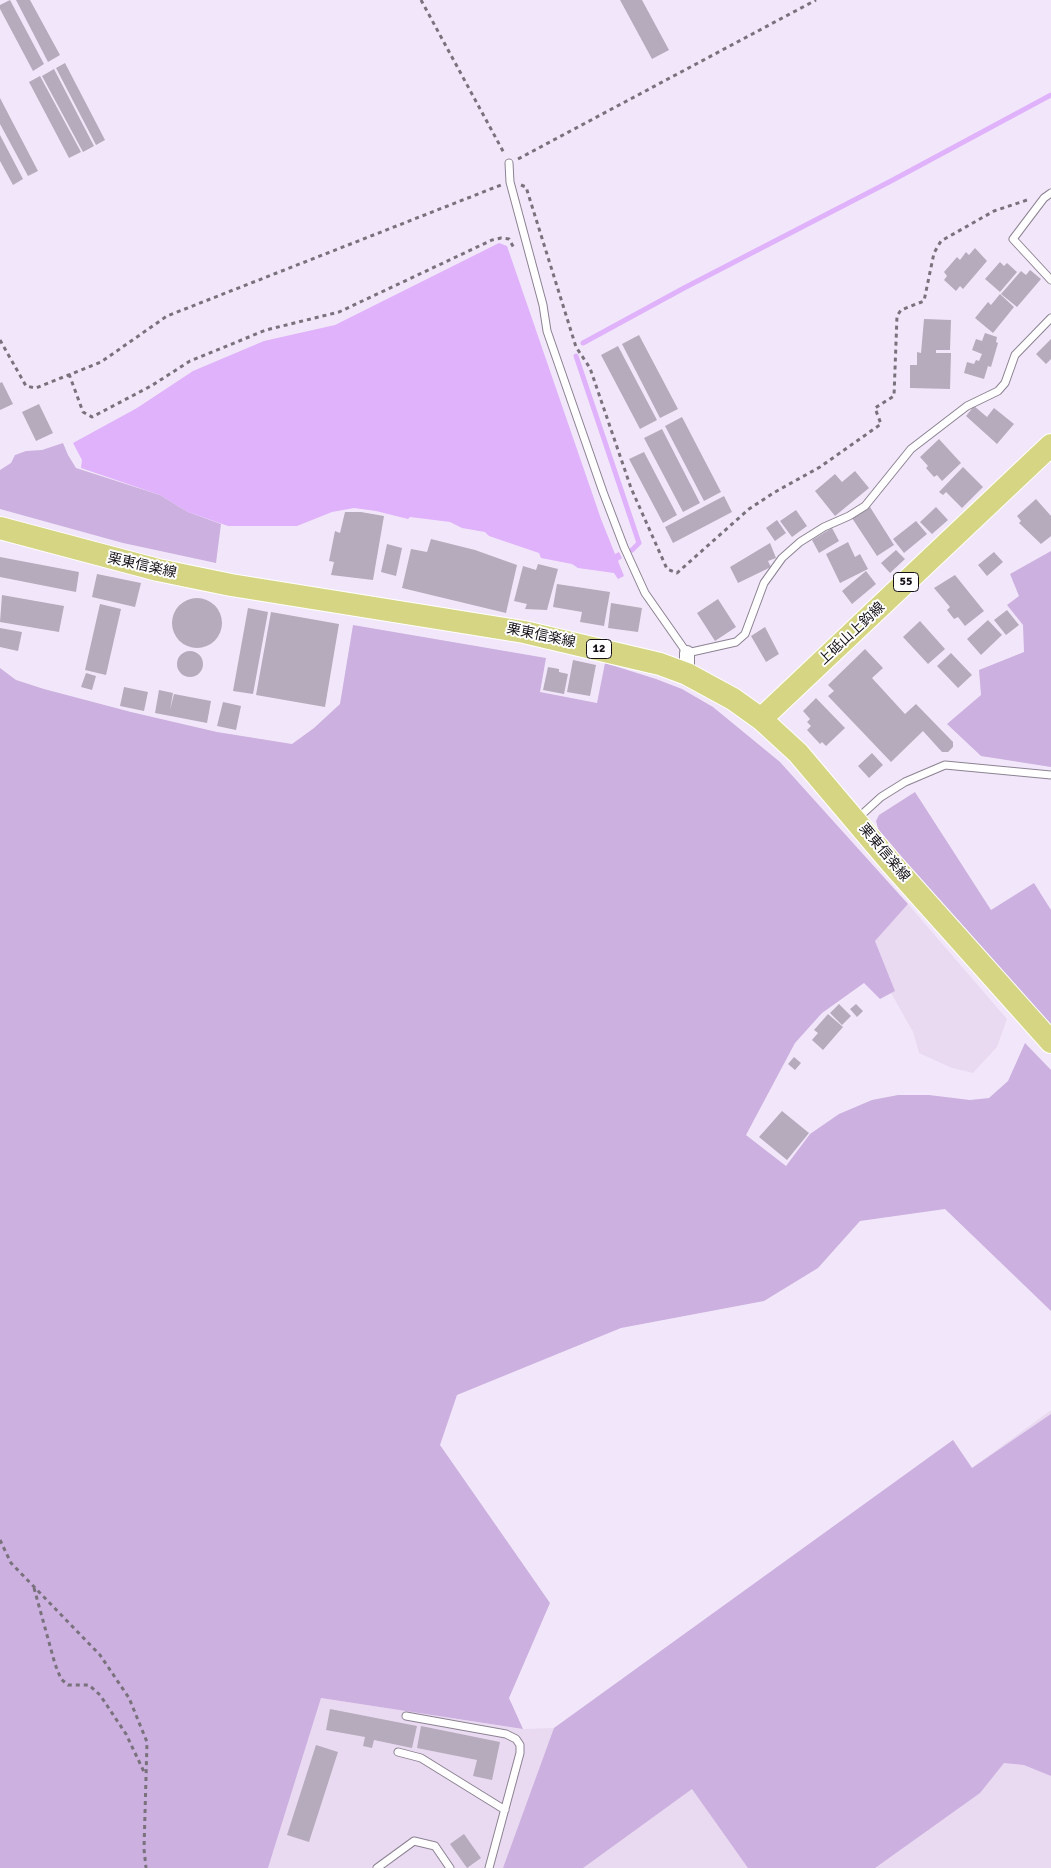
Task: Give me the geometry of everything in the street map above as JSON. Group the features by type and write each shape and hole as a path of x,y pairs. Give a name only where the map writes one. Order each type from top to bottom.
{"main road":[{"name":"上砥山上鈎線","path":"761,719 1051,445"},
{"name":"栗東信楽線","path":"0,528 158,570 232,586 524,632 660,664 687,663 761,719 798,753 1051,1042"}],"lane":[{"path":"509,163 510,182 543,305 547,331 624,547 645,593 687,663 736,642 745,634 764,584 782,558 800,542 865,506 911,449 966,406 998,391 1005,383 1015,355 1051,318"},
{"path":"1051,193 1044,198 1013,238 1051,280"},
{"path":"856,820 881,797 905,782 945,765 1051,775"},
{"path":"406,1716 506,1734 516,1739 520,1745 520,1753 489,1868"},
{"path":"398,1752 421,1758 505,1810"},
{"path":"376,1868 414,1841 435,1846 450,1868"}],"path":[{"path":"421,0 509,163 816,0"},
{"path":"0,340 26,386 36,388 100,362 167,316 510,182 526,186 576,346 590,368 631,488 667,569 677,572 750,509 775,492 820,467 881,424 875,408 894,396 897,316 901,310 924,302 934,253 941,242 994,211 1024,199 1044,198"},
{"path":"69,374 83,412 92,417 151,386 190,361 266,330 339,312 492,240 501,238 509,240 518,256"},
{"path":"0,1540 11,1562 100,1655 125,1692 147,1742 144,1849 146,1868"},
{"path":"34,1587 55,1664 61,1679 68,1685 89,1685 100,1695 126,1734 146,1774"}],"shaded area":[{"path":"499,243 507,246 601,519 615,554 619,552 622,558 618,561 624,576 618,579 614,573 578,568 572,564 541,558 539,553 489,536 485,532 462,528 450,522 410,517 408,519 354,508 332,512 297,526 228,526 188,512 160,495 81,468 82,460 73,443 137,408 193,371 264,341 335,325"},
{"path":"63,443 76,468 160,495 188,512 221,524 216,563 123,543 0,509 0,470 11,463 15,455 26,451 42,450"},
{"path":"1051,551 1051,767 981,756 947,724 981,695 979,670 1024,652 1023,625 1007,605 1019,596 1010,574"},
{"path":"353,625 546,658 540,692 597,703 605,663 656,679 682,689 713,707 780,762 908,904 875,941 895,991 880,999 864,983 822,1013 795,1043 746,1135 786,1166 810,1134 839,1114 872,1100 898,1095 929,1095 970,1100 989,1098 1008,1081 1025,1043 1051,1070 1051,1311 945,1209 860,1221 818,1268 764,1301 621,1328 457,1395 440,1445 550,1603 509,1698 523,1729 321,1698 268,1868 0,1868 0,668 16,680 131,712 217,732 292,744 314,728 340,704"},
{"path":"915,792 991,910 1034,883 1051,910 1051,1025 962,926 930,894 879,832 876,821 879,815"},
{"path":"908,904 1007,1019 997,1047 973,1073 952,1068 919,1053 913,1032 891,993 895,991 875,941"},
{"path":"1051,1410 1051,1868 268,1868 321,1698 522,1729 554,1728 953,1440 972,1468"},
{"path":"1051,1414 1051,1776 1024,1765 1004,1763 980,1793 875,1868 748,1868 692,1789 583,1868 503,1868 554,1728 953,1440 972,1468"}],"building":[{"path":"10,0 44,64 33,71 0,9 0,5"},
{"path":"16,0 30,0 60,55 48,62"},
{"path":"620,0 642,0 669,50 652,59"},
{"path":"65,63 105,140 96,145 56,68"},
{"path":"54,69 94,146 83,152 42,76"},
{"path":"40,76 81,152 69,158 29,82"},
{"path":"0,98 38,171 28,176 0,124"},
{"path":"0,135 23,179 13,185 0,161"},
{"path":"975,248 987,261 963,289 960,286 956,291 944,280 947,276 944,272 957,257 960,260 966,252 969,255"},
{"path":"1000,262 1004,266 1007,263 1017,272 1000,292 985,279"},
{"path":"1030,270 1041,279 1017,307 1001,294 1021,271 1026,275"},
{"path":"1000,294 1014,307 993,333 975,318 988,302 991,305"},
{"path":"924,319 951,320 950,350 936,350 936,353 951,353 950,389 910,388 910,365 917,365 917,352 921,353"},
{"path":"985,333 997,337 996,342 998,343 991,367 988,366 984,379 964,373 967,362 974,364 976,360 979,361 982,354 972,350 976,339 982,341"},
{"path":"639,335 678,409 660,418 622,344"},
{"path":"1051,339 1051,359 1046,364 1036,354"},
{"path":"618,346 657,420 640,429 601,355"},
{"path":"2,382 13,404 0,410 0,383"},
{"path":"39,404 53,433 36,441 22,412"},
{"path":"974,406 987,417 994,408 1014,424 997,444 966,416"},
{"path":"682,417 721,492 704,501 665,426"},
{"path":"662,429 700,503 683,512 644,438"},
{"path":"939,439 961,463 942,481 937,475 934,477 920,457"},
{"path":"644,452 677,515 663,523 629,459"},
{"path":"963,467 983,487 962,508 946,492 943,495 939,492"},
{"path":"855,471 869,488 835,516 815,491 835,474 842,482"},
{"path":"724,496 732,512 673,543 665,527"},
{"path":"1036,499 1051,516 1051,536 1041,544 1019,523 1021,521 1017,516"},
{"path":"870,507 894,545 877,556 852,518"},
{"path":"936,507 948,520 932,534 920,522"},
{"path":"796,510 807,526 792,537 780,521"},
{"path":"345,512 361,512 384,516 373,580 331,575 334,562 329,561 335,531 340,533"},
{"path":"777,520 786,533 775,541 766,528"},
{"path":"916,521 927,534 904,553 893,539"},
{"path":"832,528 839,541 819,553 812,540"},
{"path":"431,539 475,550 517,565 506,613 402,588 411,549 427,552"},
{"path":"848,542 855,557 860,554 868,569 840,583 826,554"},
{"path":"770,543 776,558 768,561 771,567 738,583 730,567"},
{"path":"387,544 402,548 396,576 381,572"},
{"path":"896,550 905,559 890,573 881,563"},
{"path":"994,552 1003,562 987,576 978,565"},
{"path":"0,557 79,572 76,592 0,577"},
{"path":"538,564 558,569 547,610 525,609 527,604 514,601 523,566 536,570"},
{"path":"866,571 876,584 852,604 842,591"},
{"path":"97,574 141,583 135,607 92,597"},
{"path":"955,575 984,611 965,626 958,617 954,619 947,610 950,607 934,588"},
{"path":"557,584 610,592 604,626 580,622 582,612 553,607"},
{"path":"2,595 64,606 59,632 0,622"},
{"path":"192,598 202,598 215,605 222,618 222,628 215,641 202,648 192,648 183,644 176,637 172,628 172,618 176,609 183,602"},
{"path":"718,599 736,627 715,641 697,613"},
{"path":"611,603 642,608 638,632 608,628"},
{"path":"100,604 121,609 106,675 85,670"},
{"path":"248,608 268,612 253,694 233,691"},
{"path":"1007,610 1019,625 1006,635 994,620"},
{"path":"271,612 339,624 325,707 256,695"},
{"path":"988,620 1002,635 981,655 967,639"},
{"path":"920,621 945,649 928,664 903,637"},
{"path":"765,627 779,654 766,662 751,636"},
{"path":"0,628 22,632 18,651 0,647"},
{"path":"865,649 883,668 872,678 905,714 916,704 953,742 953,747 948,752 942,752 923,731 891,762 828,696 834,691 828,685"},
{"path":"190,651 199,655 203,664 199,673 190,677 181,673 177,664 181,655"},
{"path":"951,653 972,675 958,688 937,666"},
{"path":"573,660 596,665 590,696 567,692"},
{"path":"548,667 559,669 559,672 568,674 564,694 543,690"},
{"path":"86,673 96,676 92,690 81,687"},
{"path":"124,687 148,692 144,711 120,706"},
{"path":"159,690 173,693 170,710 174,694 211,701 207,723 155,713"},
{"path":"816,698 845,728 826,746 822,742 820,744 807,730 811,726 807,722 810,719 803,711"},
{"path":"223,702 241,706 236,730 217,726"},
{"path":"872,753 883,765 869,778 858,766"},
{"path":"839,1004 851,1016 842,1025 830,1013"},
{"path":"856,1004 863,1011 857,1017 850,1009"},
{"path":"828,1014 843,1027 823,1050 812,1040 818,1033 814,1030"},
{"path":"794,1057 801,1063 795,1070 788,1064"},
{"path":"782,1111 809,1133 787,1160 759,1137"},
{"path":"330,1709 417,1726 412,1748 374,1740 372,1748 363,1746 365,1737 326,1730"},
{"path":"421,1726 500,1742 492,1780 473,1776 477,1760 417,1748"},
{"path":"316,1745 338,1752 309,1842 287,1835"},
{"path":"464,1834 481,1858 467,1868 450,1844"}],"waterway":[{"path":"583,343 1051,95"},
{"path":"576,356 639,543 632,550"}]}
